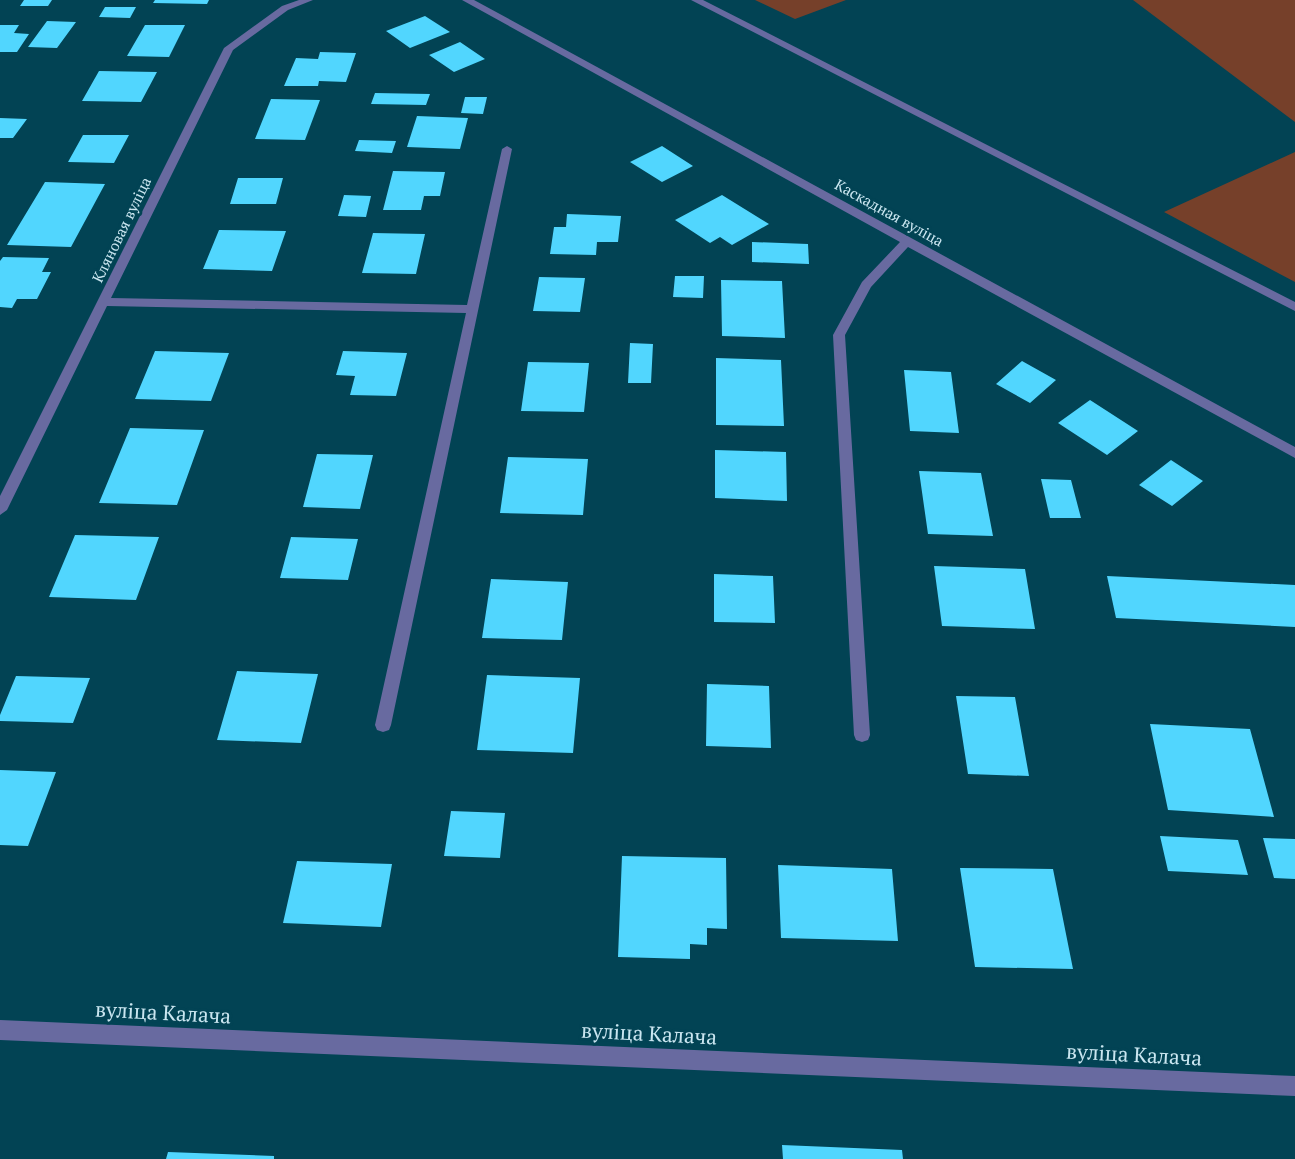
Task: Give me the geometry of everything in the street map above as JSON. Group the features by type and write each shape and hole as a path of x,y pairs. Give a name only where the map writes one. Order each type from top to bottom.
{"street":[{"name":"Кляновая вуліца","path":"0,510 229,48 285,8 308,0"},
{"name":"Каскадная вуліца","path":"467,0 1295,453"},
{"path":"696,0 1295,307"},
{"path":"383,725 507,149"},
{"path":"862,735 838,335 866,285 908,240"},
{"path":"103,302 473,309"},
{"name":"вуліца Калача","path":"0,1030 1295,1086"}],"shaded area":[{"path":"755,0 846,0 795,19"},
{"path":"1133,0 1295,0 1295,122"},
{"path":"1295,152 1295,282 1164,212"}],"building":[{"path":"24,0 52,0 48,6 20,6"},
{"path":"155,0 209,0 207,4 153,3"},
{"path":"105,7 136,7 130,18 99,17"},
{"path":"425,16 450,32 410,48 386,31"},
{"path":"47,21 76,22 57,48 28,47"},
{"path":"0,25 19,25 14,33 29,34 17,52 0,52"},
{"path":"145,25 185,25 169,57 127,56"},
{"path":"460,42 485,59 454,72 429,55"},
{"path":"320,52 356,53 346,82 319,81 318,86 284,86 296,58 318,59"},
{"path":"99,71 157,72 141,102 82,101"},
{"path":"375,93 430,94 426,105 371,104"},
{"path":"465,97 487,97 483,114 461,113"},
{"path":"271,99 320,100 305,140 255,139"},
{"path":"417,116 468,118 460,149 407,147"},
{"path":"0,118 27,119 13,138 0,138"},
{"path":"83,135 129,135 114,163 68,162"},
{"path":"359,140 396,141 392,153 355,151"},
{"path":"662,146 693,166 662,182 630,162"},
{"path":"393,171 445,172 440,196 424,196 421,210 383,210"},
{"path":"238,178 283,178 276,204 230,204"},
{"path":"45,182 105,184 71,247 7,245"},
{"path":"344,195 371,196 366,217 338,216"},
{"path":"722,195 769,224 732,245 720,237 710,243 675,220"},
{"path":"567,214 621,216 618,242 597,242 596,255 550,254 554,227 566,227"},
{"path":"219,230 286,231 272,271 203,269"},
{"path":"373,233 425,234 416,274 362,273"},
{"path":"752,242 808,244 809,264 752,262"},
{"path":"3,257 49,258 42,272 51,272 37,299 17,299 12,308 0,307 0,261"},
{"path":"675,276 704,276 703,298 673,297"},
{"path":"539,277 585,278 580,312 533,311"},
{"path":"721,280 782,281 785,338 722,336"},
{"path":"630,343 653,344 651,383 628,383"},
{"path":"155,351 229,353 211,401 135,399"},
{"path":"343,351 407,353 396,396 350,395 355,376 336,375"},
{"path":"716,358 781,360 784,426 716,425"},
{"path":"1022,361 1056,380 1030,403 996,384"},
{"path":"528,362 589,363 584,412 521,411"},
{"path":"904,370 951,372 959,433 910,431"},
{"path":"1090,400 1138,431 1107,455 1058,423"},
{"path":"130,428 204,430 177,505 99,503"},
{"path":"715,450 786,452 787,501 715,498"},
{"path":"317,454 373,455 360,509 303,507"},
{"path":"508,457 588,459 583,515 500,513"},
{"path":"1171,460 1203,481 1172,506 1139,485"},
{"path":"919,471 981,473 993,536 928,534"},
{"path":"1041,479 1071,480 1081,518 1050,518"},
{"path":"75,535 159,537 136,600 49,597"},
{"path":"291,537 358,539 348,580 280,578"},
{"path":"934,566 1025,569 1035,629 942,626"},
{"path":"714,574 773,576 775,623 714,622"},
{"path":"1107,576 1295,585 1295,627 1116,618"},
{"path":"491,579 568,582 562,640 482,638"},
{"path":"237,671 318,674 301,743 217,740"},
{"path":"487,675 580,678 573,753 477,750"},
{"path":"16,676 90,678 73,723 0,721 0,715"},
{"path":"707,684 769,686 771,748 706,746"},
{"path":"956,696 1015,697 1029,776 968,774"},
{"path":"1150,724 1250,729 1274,817 1168,810"},
{"path":"0,770 56,772 28,846 0,845"},
{"path":"451,811 505,813 500,858 444,856"},
{"path":"1160,836 1238,840 1248,875 1168,871"},
{"path":"1263,838 1295,839 1295,879 1274,878"},
{"path":"622,856 726,858 727,929 707,928 707,945 690,944 690,959 618,957"},
{"path":"297,861 392,864 381,927 283,923"},
{"path":"778,865 892,869 898,941 781,938"},
{"path":"960,868 1053,869 1073,969 975,967"},
{"path":"782,1145 902,1150 903,1159 783,1159"},
{"path":"168,1152 274,1156 274,1159 166,1159"}]}
